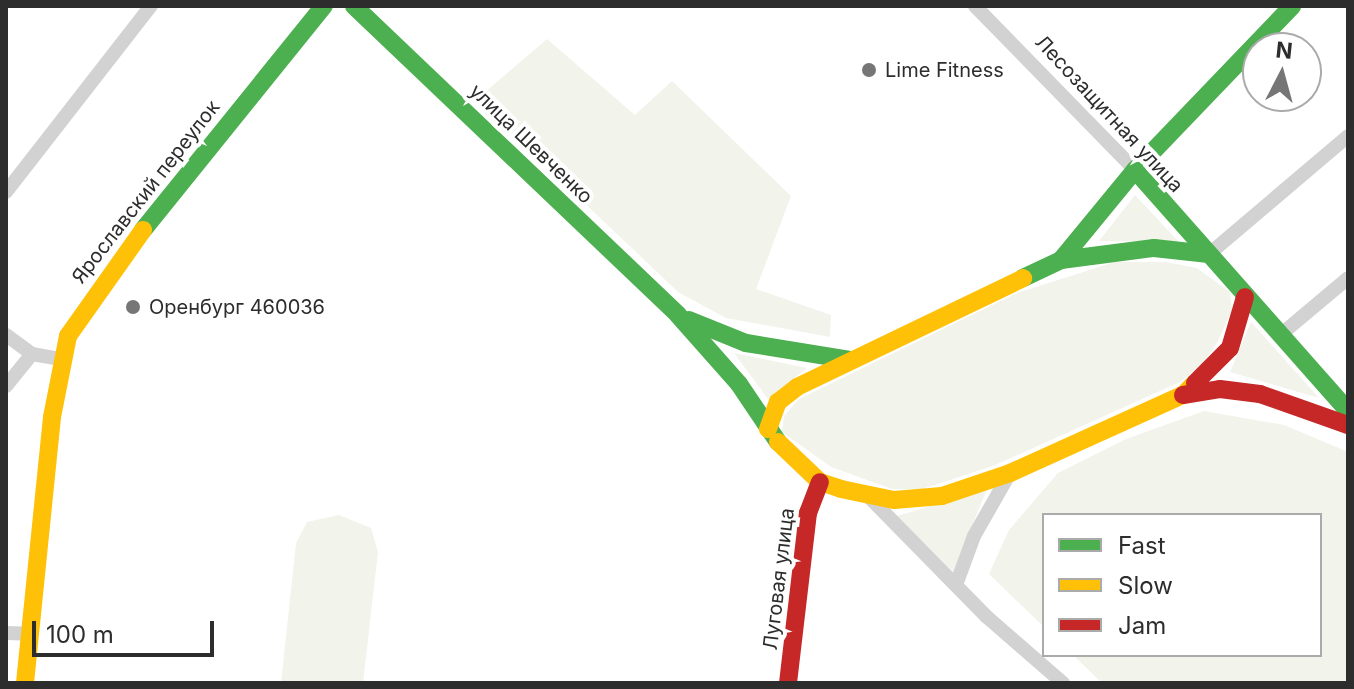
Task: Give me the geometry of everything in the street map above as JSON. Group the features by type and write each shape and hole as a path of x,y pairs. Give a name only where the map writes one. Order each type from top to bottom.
{"main road":[{"name":"Ярославский переулок","path":"25,683 60,359 79,314 106,276 324,6"},
{"name":"улица Шевченко","path":"354,6 678,315 731,374 787,456 820,482"},
{"path":"1061,260 1135,170 1292,6"},
{"name":"Лесозащитная улица","path":"1135,170 1245,297"},
{"path":"768,429 784,396 850,360 1061,260 1154,248 1209,254"},
{"path":"1245,297 1348,411"},
{"path":"1183,395 1230,348 1245,297"},
{"name":"улица Шевченко","path":"678,315 746,343 850,360"},
{"path":"820,482 868,496 924,500 1010,473 1183,395 1220,389 1260,394 1348,425"},
{"name":"Луговая улица","path":"788,683 808,513 820,482"}],"street":[{"path":"6,192 151,6"},
{"name":"Лесозащитная улица","path":"975,6 1135,170"},
{"path":"1209,254 1348,136"},
{"path":"1279,336 1348,278"},
{"path":"6,335 32,354 60,359"},
{"path":"6,386 32,354"},
{"path":"956,585 974,536 1010,473"},
{"path":"868,496 956,585 1063,683"},
{"path":"6,633 30,634"}],"shaded area":[{"path":"547,39 635,115 672,81 791,196 756,289 831,315 830,337 726,318 678,292 476,100"},
{"path":"1135,195 1179,242 1099,241"},
{"path":"1115,262 1166,262 1197,268 1230,292 1232,310 1218,341 1203,364 1180,382 993,466 922,489 892,489 831,467 782,432 784,416 799,399 1017,293"},
{"path":"1251,322 1319,398 1230,372"},
{"path":"734,353 807,368 768,399"},
{"path":"1204,411 1284,425 1348,452 1348,683 1102,683 1075,657 1322,657 1322,513 1042,513 1042,625 989,574 1009,530 1058,473 1126,439"},
{"path":"987,489 953,572 897,516"},
{"path":"339,515 371,528 378,552 363,683 281,683 296,543 307,522"}],"traffic: fast":[{"path":"143,230 324,6"},
{"path":"354,6 678,315 739,384 778,442"},
{"path":"1061,260 1135,170 1292,6"},
{"path":"1135,170 1348,411"},
{"path":"1023,278 1061,260 1154,248 1209,254"},
{"path":"689,320 746,343 850,360"}],"traffic: slow":[{"path":"25,683 52,417 68,336 143,230"},
{"path":"768,429 778,402 797,387 1023,278"},
{"path":"778,442 820,482 841,489 894,500 942,496 1010,473 1183,395 1195,383"}],"traffic: jam":[{"path":"1195,383 1230,348 1245,297"},
{"path":"1183,395 1220,389 1260,394 1348,425"},
{"path":"788,683 808,513 820,482"}],"place":[{"name":"Lime Fitness","path":"869,70"},
{"name":"Оренбург 460036","path":"133,307"}]}
